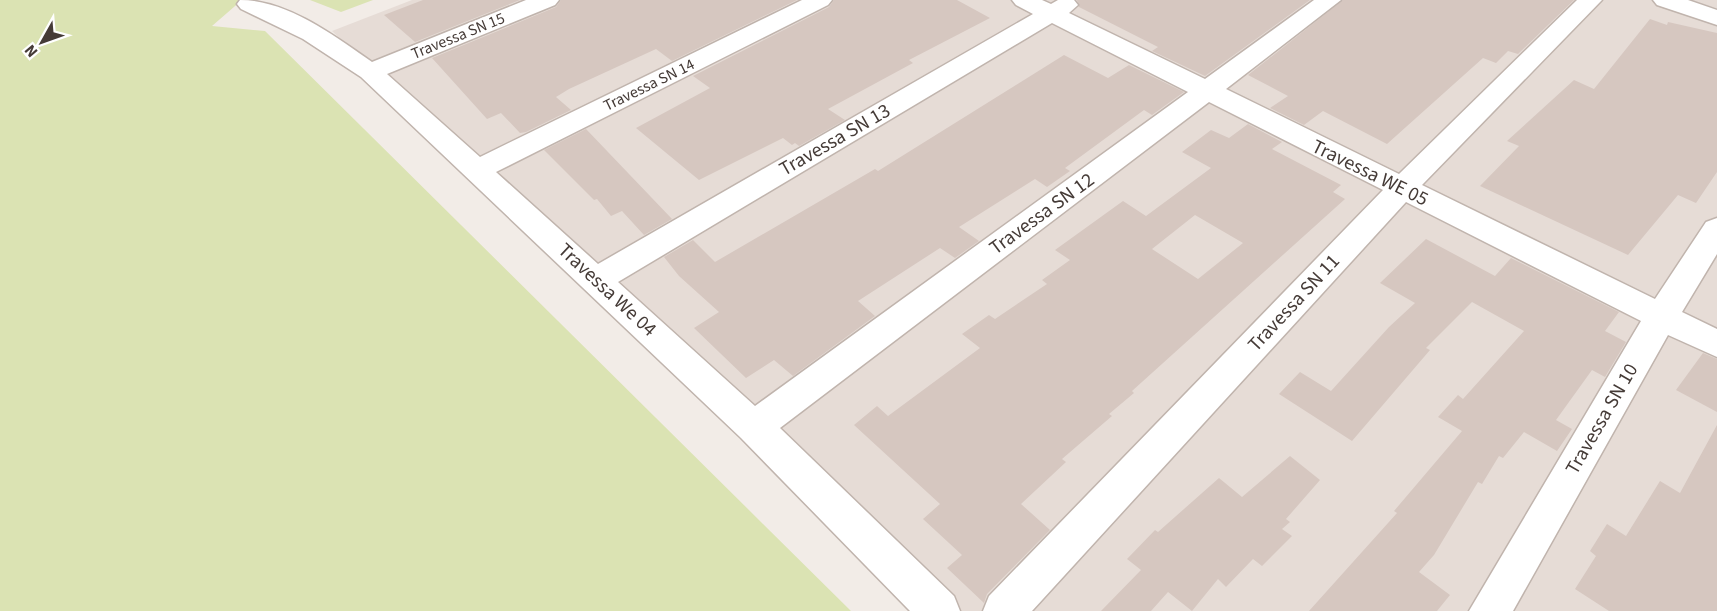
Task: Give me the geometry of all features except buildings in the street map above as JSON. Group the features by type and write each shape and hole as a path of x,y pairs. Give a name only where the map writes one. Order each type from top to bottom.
{"street":[{"name":"Travessa SN 15","path":"370,72 547,0"},
{"name":"Travessa SN 14","path":"477,170 820,0"},
{"name":"Travessa WE 05","path":"1024,0 1064,7 1207,93 1717,344"},
{"name":"Travessa SN 12","path":"754,427 1207,93 1329,0"},
{"name":"Travessa SN 11","path":"1004,611 1402,188 1590,0"},
{"path":"1665,0 1717,18"},
{"name":"Travessa We 04","path":"249,4 290,20 370,72 754,427 939,611"},
{"name":"Travessa SN 13","path":"595,280 1064,7"},
{"name":"Travessa SN 10","path":"1490,611 1661,317 1717,229"}],"shaded area":[{"path":"412,0 1717,0 1717,611 947,611 332,31"}],"green space":[{"path":"0,0 242,0 212,26 265,31 851,611 0,611"},
{"path":"310,0 373,0 341,12"}]}
